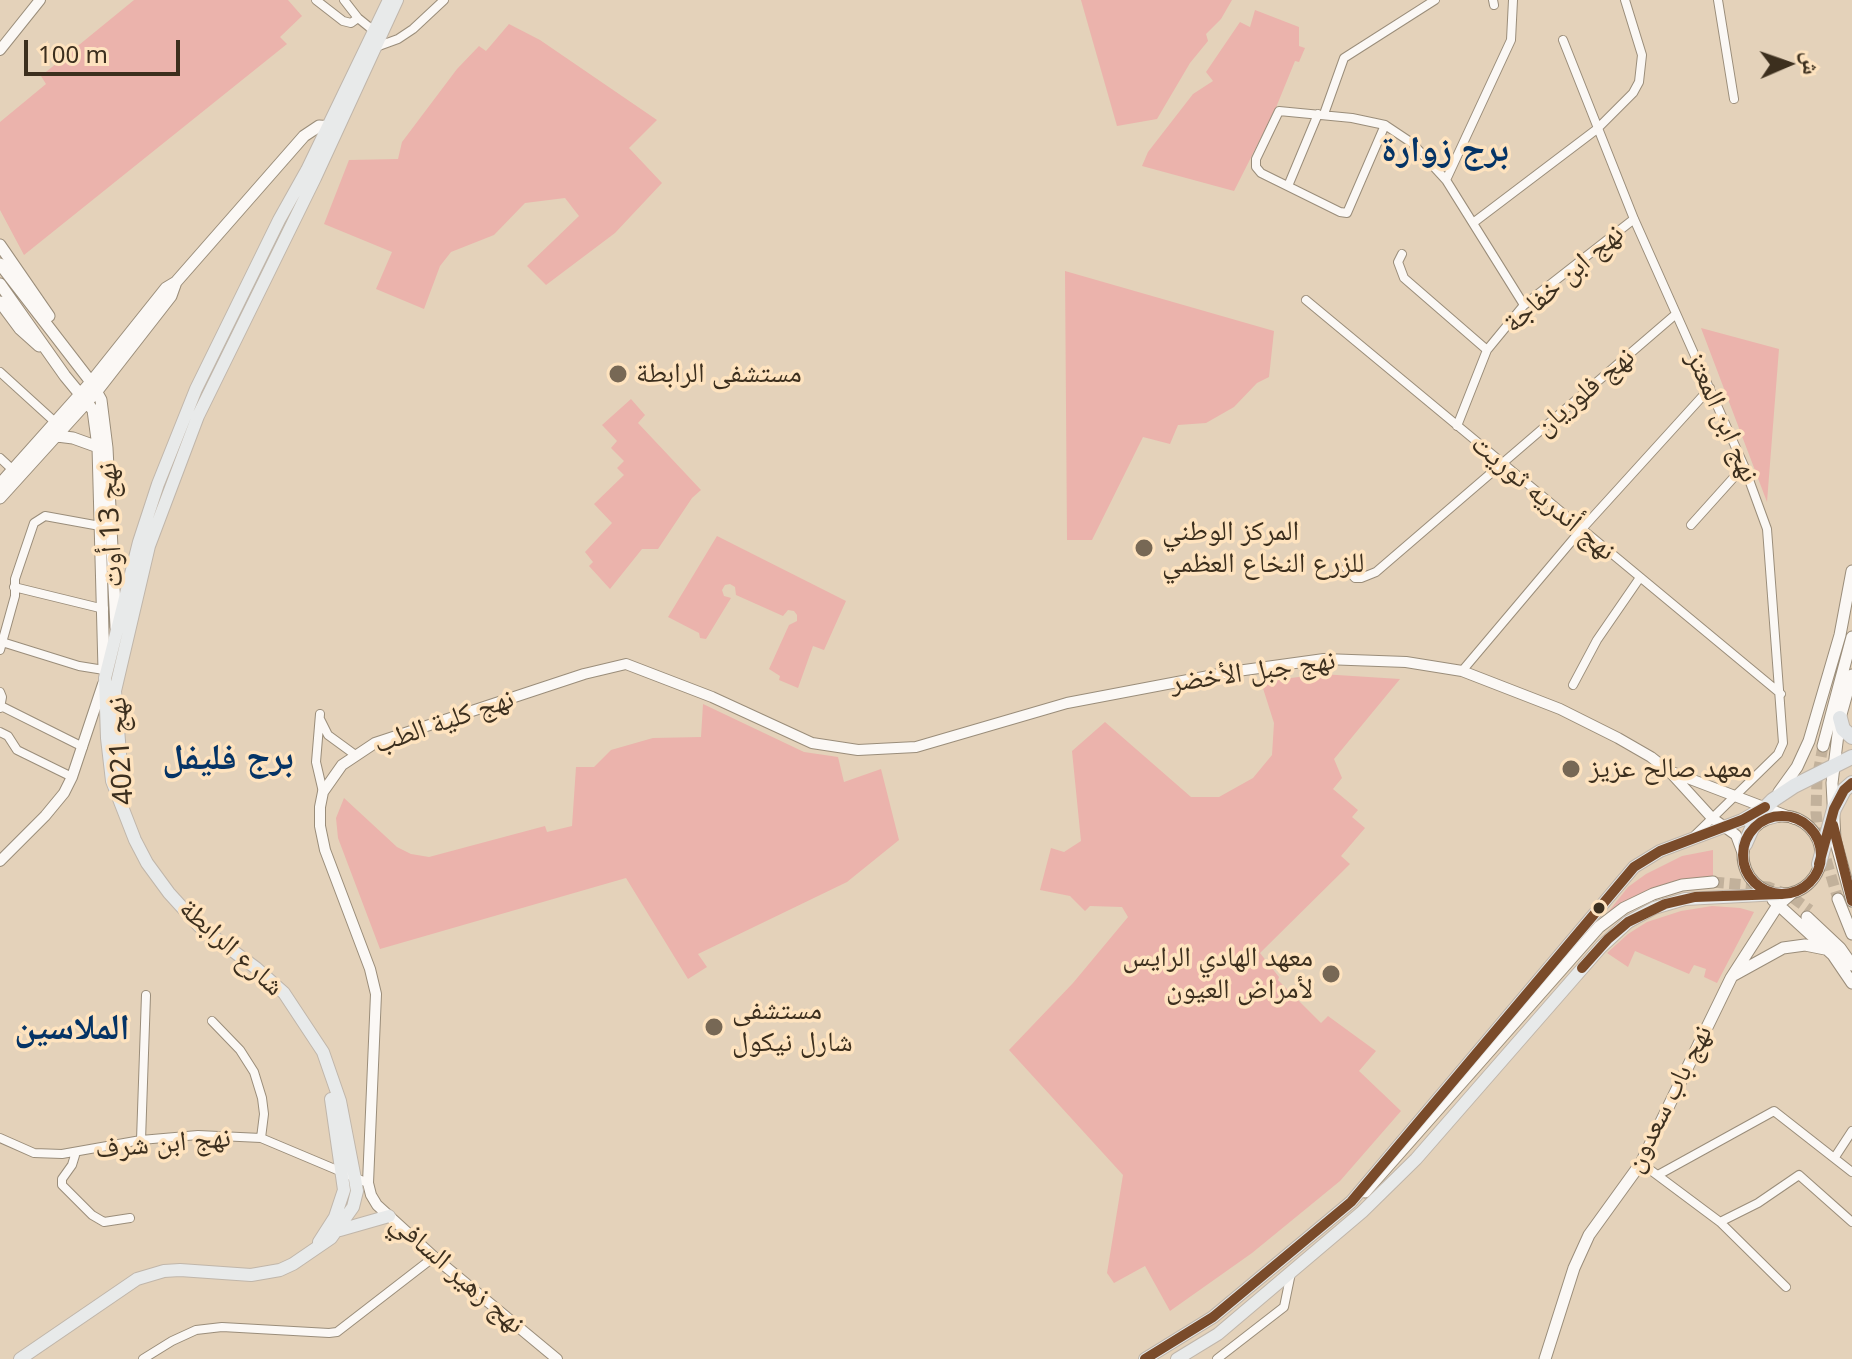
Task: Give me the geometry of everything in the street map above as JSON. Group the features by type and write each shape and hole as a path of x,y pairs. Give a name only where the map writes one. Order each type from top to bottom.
{"highway":[{"path":"1840,718 1843,729 1852,737"},
{"path":"1744,849 1754,821 1852,757"},
{"path":"1819,864 1819,840 1840,796 1852,783"}],"main road":[{"path":"334,127 389,0"},
{"path":"334,127 397,0"},
{"path":"0,484 57,436 84,398 171,296 176,282 304,136 319,126 334,127"},
{"name":"نهج 4021","path":"126,819 106,698 105,674 139,542 158,484 196,389 334,127"},
{"name":"نهج 4021","path":"106,698 149,546 188,440 334,127"},
{"path":"0,245 70,346 77,366"},
{"path":"0,264 77,366"},
{"path":"0,284 55,360"},
{"path":"0,302 20,329 55,360"},
{"name":"نهج 13 أوت","path":"55,360 95,418 105,674"},
{"name":"نهج 13 أوت","path":"77,366 94,387 104,416 107,448 116,632 106,698"},
{"path":"0,498 55,422 84,398"},
{"path":"57,436 98,447"},
{"path":"1852,571 1840,635 1809,741 1797,767 1744,849 1748,874 1775,894 1833,955 1852,983"},
{"path":"1823,746 1852,637"},
{"path":"1852,675 1840,718 1833,767 1832,815 1843,874 1852,901"},
{"path":"1351,1202 1621,880 1648,857 1718,822 1742,820 1771,808 1795,819 1819,840 1843,874"},
{"name":"شارع الرابطة","path":"126,819 147,863 169,893 199,926 284,993 300,1015 323,1052 331,1072 355,1179"},
{"path":"1718,822 1754,821"},
{"path":"1177,1359 1210,1339 1362,1212 1426,1148 1615,932 1637,916 1665,904 1695,897 1775,894 1810,882 1819,864"},
{"path":"1143,1359 1213,1317 1381,1177 1599,927 1624,908 1653,894 1682,885 1714,885 1658,899 1631,912 1605,931 1362,1212"},
{"name":"نهج باب سعدون","path":"1545,1359 1574,1268 1589,1235 1641,1163 1775,894"},
{"path":"1838,899 1852,934"},
{"path":"1852,954 1829,926 1808,914 1852,965"},
{"path":"1731,978 1775,951 1789,947 1812,946 1833,955"},
{"path":"337,1231 353,1207 357,1191 355,1179"},
{"path":"315,1248 355,1179"},
{"path":"20,1359 137,1279 180,1270 234,1275 265,1273 293,1264 337,1231 389,1216"}],"street":[{"path":"0,50 40,0"},
{"path":"316,0 343,21 351,23 358,18"},
{"path":"344,0 358,18 374,31"},
{"path":"376,47 398,39 413,29 444,0"},
{"path":"1288,186 1344,58 1435,0"},
{"path":"1446,180 1511,40 1513,0"},
{"path":"1473,223 1597,129 1633,93 1642,68 1638,35 1625,0"},
{"path":"1718,0 1734,99"},
{"name":"نهج ابن المعتز","path":"1563,40 1634,219 1744,466 1767,529 1781,694 1781,751 1733,795 1718,822"},
{"path":"1385,125 1347,213 1261,173 1256,167 1256,159 1279,111 1321,114 1385,125 1412,143 1446,180 1524,305"},
{"name":"نهج ابن خفاجة","path":"1457,426 1487,350 1524,305 1634,219"},
{"path":"1402,254 1398,262 1404,278 1487,350"},
{"name":"نهج أندريه ثوريت","path":"1306,300 1781,694"},
{"name":"نهج فلوريان","path":"1346,568 1355,578 1376,572 1676,314"},
{"path":"0,372 55,422"},
{"path":"1462,671 1581,530 1710,388"},
{"path":"0,458 16,473"},
{"path":"1691,525 1744,466"},
{"path":"100,526 45,516 38,518 28,535 1,646 105,674"},
{"path":"1573,685 1597,640 1639,579"},
{"path":"14,587 104,609"},
{"name":"نهج جبل الأخضر","path":"916,747 1067,703 1276,664 1324,659 1406,662 1462,671 1592,724 1651,757 1670,772 1718,822 1738,837 1744,849"},
{"name":"نهج كلية الطب","path":"323,792 336,771 354,754 375,743 584,674 626,664 712,697 812,743 858,750 916,747"},
{"path":"0,692 1,708 83,747"},
{"path":"2,857 57,804 106,698"},
{"path":"354,754 328,735 320,714 316,762 323,792 320,826 325,850 370,969 376,994 355,1179"},
{"path":"0,732 9,737 11,745 17,750 72,777"},
{"name":"نهج جبل الأخضر","path":"1670,772 1771,808"},
{"path":"141,1140 146,995"},
{"path":"212,1021 240,1050 254,1072 264,1114 261,1138"},
{"path":"1658,1175 1774,1111 1852,1172"},
{"path":"1835,1157 1852,1131"},
{"name":"نهج ابن شرف","path":"0,1138 34,1153 62,1154 141,1140 198,1135 261,1138 355,1179"},
{"path":"76,1152 62,1185 92,1215 104,1222 130,1218"},
{"path":"1641,1163 1720,1222 1786,1287"},
{"path":"1720,1222 1758,1203 1799,1175 1852,1222"},
{"name":"نهج زهير السافي","path":"355,1179 389,1216 434,1257 557,1359"},
{"path":"143,1359 196,1330 222,1327 337,1332 434,1257"},
{"path":"1217,1359 1284,1307 1291,1273"}],"shaded area":[{"path":"134,0 288,0 302,16 280,37 287,44 24,255 0,210 0,122 46,84 41,76"},
{"path":"1081,0 1232,0 1221,19 1206,34 1208,41 1190,63 1157,119 1117,126"},
{"path":"1255,10 1299,27 1299,46 1305,48 1299,62 1295,61 1275,110 1234,191 1142,166 1148,152 1193,94 1213,81 1206,72 1240,22 1250,27"},
{"path":"509,24 540,40 657,120 629,148 662,183 615,233 546,285 527,266 579,216 565,198 525,203 494,235 451,252 440,266 424,309 376,289 392,252 324,224 349,160 398,159 402,142 457,69 479,46 486,51"},
{"path":"1065,271 1274,331 1269,377 1257,383 1234,407 1206,423 1178,425 1170,444 1143,437 1092,540 1067,540"},
{"path":"1701,328 1779,349 1767,502"},
{"path":"631,399 645,415 638,423 701,490 692,498 658,549 642,549 610,589 589,566 593,562 585,552 612,523 594,504 624,475 617,468 624,461 611,448 617,441 602,425"},
{"path":"717,536 846,601 824,650 813,646 798,688 779,680 780,676 769,669 789,625 797,621 794,611 788,610 783,616 736,595 735,587 730,584 722,590 724,596 731,598 706,639 668,617"},
{"path":"1321,674 1400,679 1334,759 1342,778 1333,789 1358,810 1352,817 1365,828 1341,856 1350,864 1260,953 1279,977 1278,980 1321,1023 1328,1016 1376,1051 1359,1071 1401,1111 1340,1181 1252,1253 1170,1311 1145,1266 1114,1283 1107,1273 1123,1175 1009,1050 1073,983 1128,917 1122,907 1090,906 1085,911 1070,896 1040,890 1051,848 1064,852 1081,841 1072,751 1105,722 1191,797 1219,797 1253,778 1272,755 1274,723 1261,682"},
{"path":"703,704 804,752 838,757 844,782 881,769 899,840 847,882 698,954 707,967 688,979 626,878 380,949 338,838 336,818 344,798 397,847 411,854 429,857 545,826 547,832 572,826 576,767 594,767 611,750 653,738 701,737"},
{"path":"1713,850 1713,878 1605,916 1628,887 1646,874 1682,856"},
{"path":"1712,906 1754,912 1717,983 1704,977 1706,969 1694,965 1689,974 1635,951 1628,967 1607,953 1647,922 1681,911"}],"tunnel":[{"path":"1823,746 1817,779 1816,813 1819,836 1838,899"},
{"path":"1713,882 1768,887 1789,895 1810,910"}],"transit line":[{"path":"1819,864 1834,809 1844,790 1852,783"},
{"path":"1145,1359 1213,1317 1351,1202 1634,867 1660,851 1742,820 1765,807"},
{"path":"1782,816 1797,819 1809,828 1818,840 1821,855 1818,870 1809,882 1797,891 1782,894 1767,891 1755,882 1746,870 1743,855 1746,840 1755,828 1767,819 1782,816"},
{"path":"1833,825 1852,901"},
{"path":"1582,968 1628,922 1665,904 1695,897 1780,894"}],"place":[{"name":"مستشفى الرابطة","path":"618,374"},
{"name":"المركز الوطني للزرع النخاع العظمي","path":"1144,548"},
{"name":"معهد صالح عزيز","path":"1571,769"},
{"name":"معهد الهادي الرايس لأمراض العيون","path":"1331,974"},
{"name":"مستشفى شارل نيكول","path":"714,1027"}],"district":[{"name":"برج زوارة","path":"1445,151"},
{"name":"برج فليفل","path":"228,759"},
{"name":"الملاسين","path":"72,1029"}]}
